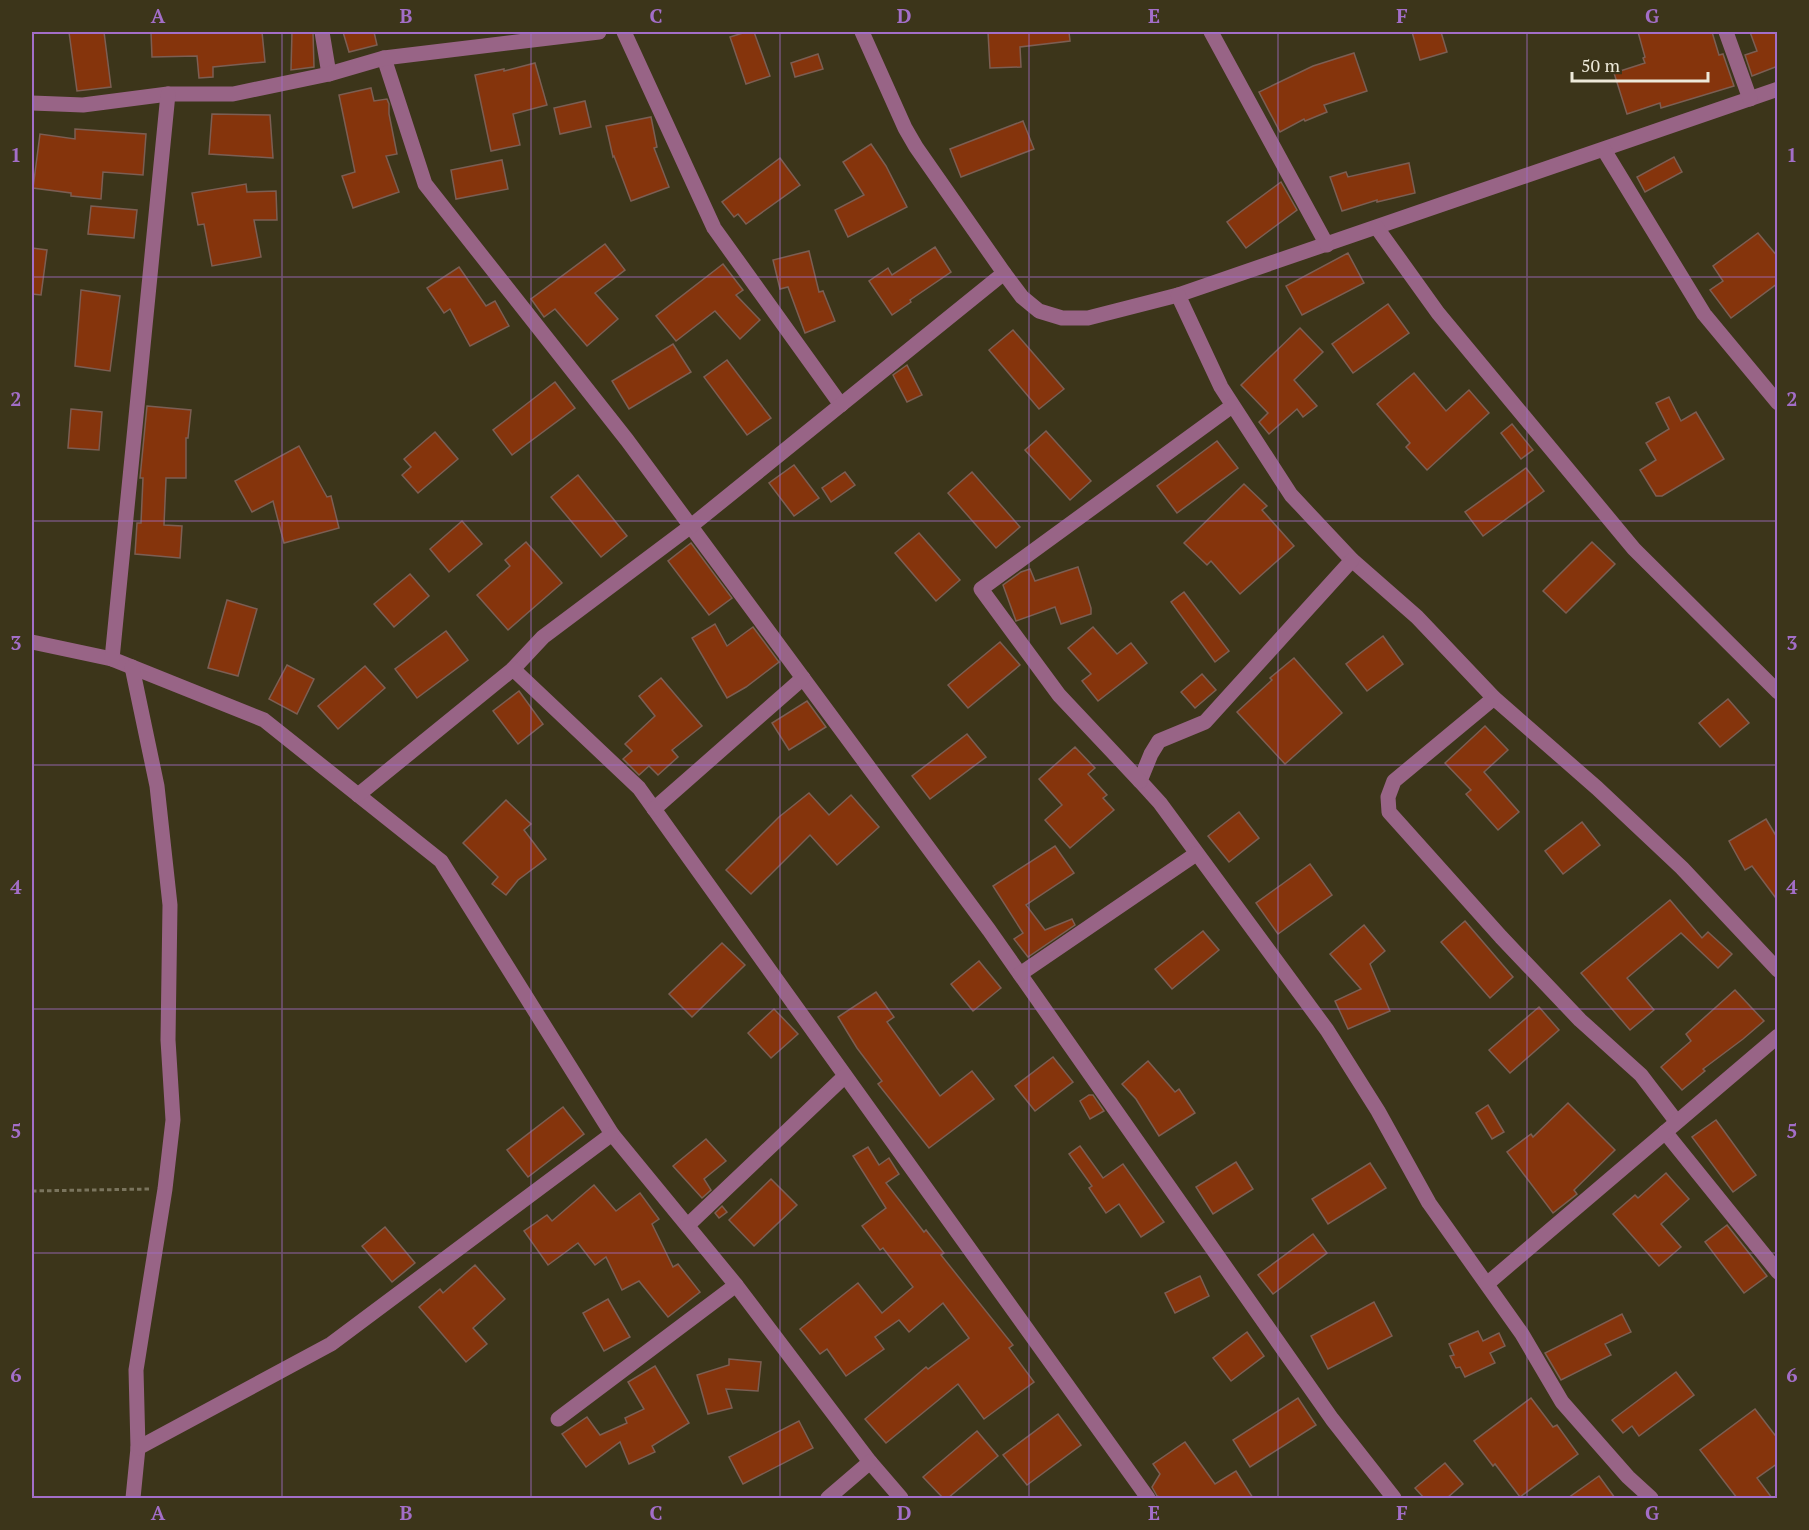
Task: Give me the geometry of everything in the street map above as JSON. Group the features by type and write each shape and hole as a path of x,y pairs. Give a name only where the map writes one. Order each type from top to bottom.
{"street":[{"path":"322,32 329,75"},
{"path":"32,103 83,105 168,94 233,94 329,75 384,58 543,35 599,32"},
{"path":"624,32 714,228 841,405"},
{"path":"862,32 905,128 916,147 1004,273 1023,297 1039,311 1062,318 1088,318 1178,295 1778,89"},
{"path":"1211,32 1327,245"},
{"path":"1726,32 1750,99"},
{"path":"384,58 425,184 627,440 691,526 1020,975 1332,1419 1394,1498"},
{"path":"112,659 168,94"},
{"path":"1604,150 1704,314 1778,403"},
{"path":"1377,228 1438,313 1634,549 1778,692"},
{"path":"358,795 513,669 543,637 691,526 1004,273"},
{"path":"1178,295 1221,387 1291,495 1352,560 1417,617 1494,698 1597,788 1682,868 1778,970"},
{"path":"1232,405 981,589 1059,695 1160,803 1327,1030 1378,1111 1429,1203 1488,1283 1522,1334 1562,1402 1628,1477 1651,1498"},
{"path":"1140,781 1151,754 1160,741 1205,722 1352,560"},
{"path":"32,642 112,659 264,720 441,861 612,1134 688,1225 870,1462 901,1498"},
{"path":"132,667 157,786 170,905 168,1040 173,1120 165,1189 136,1370 138,1449 133,1498"},
{"path":"513,669 639,788 1148,1498"},
{"path":"654,809 803,678"},
{"path":"1494,698 1395,781 1388,797 1389,812 1556,995 1641,1075 1677,1121"},
{"path":"1020,975 1196,854"},
{"path":"1488,1283 1778,1036"},
{"path":"688,1225 845,1076"},
{"path":"1665,1132 1778,1272"},
{"path":"138,1449 331,1344 612,1134"},
{"path":"558,1419 735,1286"},
{"path":"828,1498 870,1462"}],"path":[{"path":"32,1191 165,1189"}],"building":[{"path":"69,32 104,32 111,87 77,91"},
{"path":"151,32 262,32 265,62 213,67 213,77 199,78 197,56 152,57"},
{"path":"292,32 313,32 314,67 291,70"},
{"path":"343,32 374,32 377,45 349,52"},
{"path":"754,32 770,76 746,84 730,37"},
{"path":"988,32 1069,32 1070,41 1020,47 1021,67 990,68"},
{"path":"1412,32 1441,32 1447,52 1420,60"},
{"path":"1638,32 1712,32 1719,55 1723,54 1734,86 1661,108 1660,103 1627,114 1614,73 1645,63"},
{"path":"1750,32 1778,32 1778,66 1752,76 1745,55 1757,51"},
{"path":"1354,53 1367,91 1324,105 1327,112 1305,121 1304,119 1280,132 1259,92 1313,66"},
{"path":"818,54 823,69 795,77 791,63"},
{"path":"535,63 547,105 513,114 520,145 491,151 475,75"},
{"path":"371,88 374,101 387,99 389,104 397,154 386,156 399,192 353,208 342,176 355,172 339,95"},
{"path":"585,101 591,127 560,134 554,108"},
{"path":"212,114 270,115 273,158 209,154"},
{"path":"651,117 657,147 654,148 669,187 631,201 613,157 606,126"},
{"path":"1023,121 1034,149 961,177 950,149"},
{"path":"75,129 146,134 143,175 103,172 101,199 71,196 71,193 33,188 40,134 75,139"},
{"path":"871,144 886,166 907,207 848,237 835,210 864,195 843,162"},
{"path":"1674,157 1682,172 1645,192 1637,177"},
{"path":"780,158 800,185 746,224 738,214 734,217 722,202"},
{"path":"502,160 508,189 456,199 451,170"},
{"path":"1409,163 1415,193 1377,202 1377,200 1342,211 1330,177 1346,172 1348,177"},
{"path":"1281,182 1297,210 1246,248 1227,222"},
{"path":"246,184 247,192 276,191 277,220 254,220 261,257 212,266 204,224 198,225 192,193"},
{"path":"91,206 137,210 134,238 88,234"},
{"path":"1758,233 1778,257 1778,283 1731,318 1710,290 1723,281 1713,266"},
{"path":"605,244 625,270 595,293 618,319 587,346 555,309 544,317 531,299"},
{"path":"935,247 951,272 892,315 869,281 888,268 892,275"},
{"path":"32,248 47,250 41,295 32,294"},
{"path":"809,251 819,292 823,291 835,321 805,333 788,287 780,289 773,260"},
{"path":"1348,253 1364,283 1302,315 1286,286"},
{"path":"723,264 743,290 736,295 760,320 740,339 715,311 676,341 656,316"},
{"path":"459,267 486,306 495,301 509,326 470,346 450,309 444,313 427,288"},
{"path":"81,290 120,296 110,371 75,366"},
{"path":"1388,304 1409,333 1353,373 1332,344"},
{"path":"1300,328 1323,352 1294,380 1317,406 1303,417 1297,409 1269,434 1259,422 1268,413 1241,385"},
{"path":"1013,330 1064,389 1039,409 989,350"},
{"path":"673,344 691,372 629,409 612,381"},
{"path":"727,360 771,418 747,435 704,377"},
{"path":"907,365 922,395 907,402 893,375"},
{"path":"1414,373 1446,411 1469,390 1489,413 1427,470 1406,447 1410,443 1377,404"},
{"path":"555,382 575,408 512,455 493,430"},
{"path":"1669,397 1681,421 1696,412 1724,459 1662,496 1656,496 1640,470 1656,460 1646,443 1669,429 1656,403"},
{"path":"147,406 191,410 188,438 186,438 186,478 166,478 164,525 182,526 180,558 135,554 137,523 141,523 143,478 140,478"},
{"path":"71,409 102,412 99,450 68,448"},
{"path":"1512,424 1533,450 1521,459 1501,433"},
{"path":"1046,431 1091,481 1070,500 1025,450"},
{"path":"435,432 458,459 418,493 402,475 411,467 404,459"},
{"path":"1217,441 1238,468 1177,513 1157,486"},
{"path":"299,446 327,497 331,496 339,528 284,543 273,501 252,512 235,481"},
{"path":"794,465 819,498 794,516 769,483"},
{"path":"1526,468 1544,491 1483,536 1465,512"},
{"path":"845,472 855,485 831,502 822,488"},
{"path":"972,472 1020,527 996,548 948,493"},
{"path":"578,475 627,536 601,557 551,497"},
{"path":"1244,484 1267,506 1262,510 1294,546 1240,594 1211,561 1207,565 1184,543"},
{"path":"462,521 482,544 449,572 430,549"},
{"path":"919,533 960,580 936,601 895,553"},
{"path":"526,542 562,583 508,630 477,595 510,566 505,560"},
{"path":"1592,542 1615,564 1566,613 1543,591"},
{"path":"691,543 732,598 709,615 668,561"},
{"path":"1078,567 1091,614 1061,624 1055,607 1016,621 1003,585 1021,572 1030,569 1035,581"},
{"path":"410,574 429,596 394,627 374,604"},
{"path":"1184,592 1229,651 1215,662 1171,602"},
{"path":"227,600 257,609 238,676 208,668"},
{"path":"715,624 727,646 753,627 779,662 727,698 692,638"},
{"path":"1093,627 1117,654 1131,643 1147,663 1098,701 1082,681 1091,674 1068,648"},
{"path":"446,631 468,660 417,698 395,669"},
{"path":"1383,636 1403,664 1367,691 1346,664"},
{"path":"1000,642 1020,665 968,708 948,685"},
{"path":"1294,658 1342,713 1285,764 1237,712 1272,680 1270,678"},
{"path":"287,665 314,679 297,714 269,699"},
{"path":"365,666 385,688 338,729 318,706"},
{"path":"1202,674 1216,690 1195,708 1181,692"},
{"path":"661,678 702,726 672,750 678,757 658,775 649,766 639,775 623,759 632,751 625,744 655,716 639,696"},
{"path":"519,691 543,724 518,744 493,711"},
{"path":"1728,699 1749,723 1720,747 1699,723"},
{"path":"807,701 826,727 789,750 772,723"},
{"path":"1485,726 1508,750 1484,772 1519,812 1498,830 1466,794 1471,790 1445,763"},
{"path":"967,734 986,757 930,799 912,776"},
{"path":"1075,747 1095,768 1088,774 1107,795 1103,798 1114,810 1070,848 1045,820 1062,805 1039,779"},
{"path":"809,793 829,815 851,795 879,827 837,865 810,835 751,894 726,870 779,817"},
{"path":"506,800 531,824 524,830 546,859 518,880 506,895 492,884 498,877 463,843"},
{"path":"1239,812 1259,838 1229,862 1208,836"},
{"path":"1766,819 1778,839 1778,901 1752,866 1745,870 1729,841"},
{"path":"1582,822 1600,845 1563,874 1545,851"},
{"path":"1055,846 1074,873 1026,905 1045,930 1072,919 1075,925 1028,957 1014,939 1023,933 993,886"},
{"path":"1310,864 1332,895 1278,934 1256,903"},
{"path":"1670,900 1702,938 1708,932 1732,954 1718,968 1681,933 1627,978 1654,1010 1630,1030 1581,973"},
{"path":"1465,921 1513,977 1490,998 1441,942"},
{"path":"1364,925 1385,951 1370,964 1390,1011 1348,1029 1335,1001 1361,989 1330,954"},
{"path":"1203,931 1219,950 1172,989 1155,969"},
{"path":"722,943 745,965 692,1017 669,994"},
{"path":"979,961 1001,988 973,1011 951,984"},
{"path":"1735,990 1764,1021 1703,1069 1705,1071 1682,1090 1661,1067 1691,1041 1686,1034"},
{"path":"876,992 894,1017 887,1022 940,1096 972,1071 994,1099 929,1148 878,1084 882,1081 857,1048 838,1017"},
{"path":"1539,1007 1559,1030 1510,1073 1489,1050"},
{"path":"774,1009 798,1034 771,1058 748,1033"},
{"path":"1053,1057 1073,1082 1035,1111 1015,1086"},
{"path":"1148,1061 1175,1092 1179,1089 1195,1113 1159,1136 1136,1099 1122,1084"},
{"path":"1093,1095 1104,1111 1090,1119 1080,1101"},
{"path":"1568,1103 1615,1150 1574,1190 1577,1194 1553,1213 1507,1152 1531,1134 1533,1137"},
{"path":"1488,1105 1504,1132 1492,1139 1476,1113"},
{"path":"563,1107 584,1134 528,1177 507,1150"},
{"path":"1716,1120 1756,1175 1733,1192 1692,1137"},
{"path":"706,1139 726,1161 704,1179 711,1190 702,1198 673,1166"},
{"path":"1080,1146 1103,1178 1123,1164 1164,1222 1141,1237 1119,1204 1106,1213 1089,1188 1092,1186 1069,1154"},
{"path":"868,1147 879,1165 889,1158 899,1174 886,1183 924,1232 926,1230 944,1253 941,1255 1013,1345 1009,1348 1034,1382 984,1419 958,1384 886,1443 865,1419 926,1367 928,1369 969,1338 943,1303 909,1332 899,1320 875,1337 884,1349 846,1376 827,1349 820,1354 800,1329 858,1283 882,1313 913,1287 883,1248 880,1250 862,1226 886,1208 853,1156"},
{"path":"1236,1162 1253,1189 1213,1214 1196,1187"},
{"path":"1370,1163 1386,1188 1328,1224 1312,1199"},
{"path":"1666,1173 1689,1199 1661,1224 1681,1247 1659,1266 1613,1214 1635,1195 1638,1198"},
{"path":"771,1179 797,1205 754,1246 729,1220"},
{"path":"594,1185 616,1211 640,1193 659,1219 652,1224 673,1267 678,1264 700,1292 668,1317 639,1281 622,1290 606,1257 595,1265 578,1243 548,1265 524,1231 547,1215 552,1221"},
{"path":"722,1206 727,1212 719,1218 715,1213"},
{"path":"1727,1225 1767,1276 1744,1293 1705,1242"},
{"path":"385,1227 415,1263 392,1282 362,1246"},
{"path":"1313,1234 1327,1253 1273,1294 1258,1275"},
{"path":"475,1265 505,1299 473,1328 487,1344 466,1362 419,1307 440,1289 443,1293"},
{"path":"1200,1276 1209,1296 1175,1313 1165,1293"},
{"path":"608,1299 630,1337 604,1351 583,1313"},
{"path":"1374,1302 1392,1336 1328,1369 1311,1336"},
{"path":"1622,1314 1631,1332 1605,1344 1611,1355 1561,1380 1545,1353"},
{"path":"1478,1331 1483,1341 1499,1333 1505,1346 1490,1353 1495,1363 1465,1377 1460,1367 1456,1368 1450,1356 1454,1355 1449,1344"},
{"path":"1247,1332 1264,1356 1231,1381 1213,1358"},
{"path":"729,1359 761,1362 758,1391 726,1389 732,1408 708,1414 697,1375 729,1365"},
{"path":"655,1366 689,1423 652,1446 655,1452 629,1464 620,1442 586,1467 562,1434 587,1417 600,1435 627,1423 625,1418 644,1409 628,1382"},
{"path":"1676,1372 1694,1395 1639,1436 1632,1426 1623,1433 1612,1420"},
{"path":"1298,1398 1316,1425 1250,1467 1233,1440"},
{"path":"1531,1398 1553,1427 1557,1425 1578,1454 1520,1497 1474,1441"},
{"path":"1755,1409 1778,1439 1778,1463 1757,1478 1772,1498 1737,1498 1700,1450"},
{"path":"1058,1414 1081,1445 1027,1485 1003,1455"},
{"path":"799,1421 813,1448 743,1484 729,1457"},
{"path":"977,1431 998,1456 948,1498 943,1498 923,1477"},
{"path":"1185,1442 1215,1484 1236,1471 1253,1498 1162,1498 1157,1496 1152,1487 1160,1474 1153,1464"},
{"path":"1445,1463 1463,1484 1447,1498 1424,1498 1415,1488"},
{"path":"1599,1476 1615,1498 1568,1498"}]}
